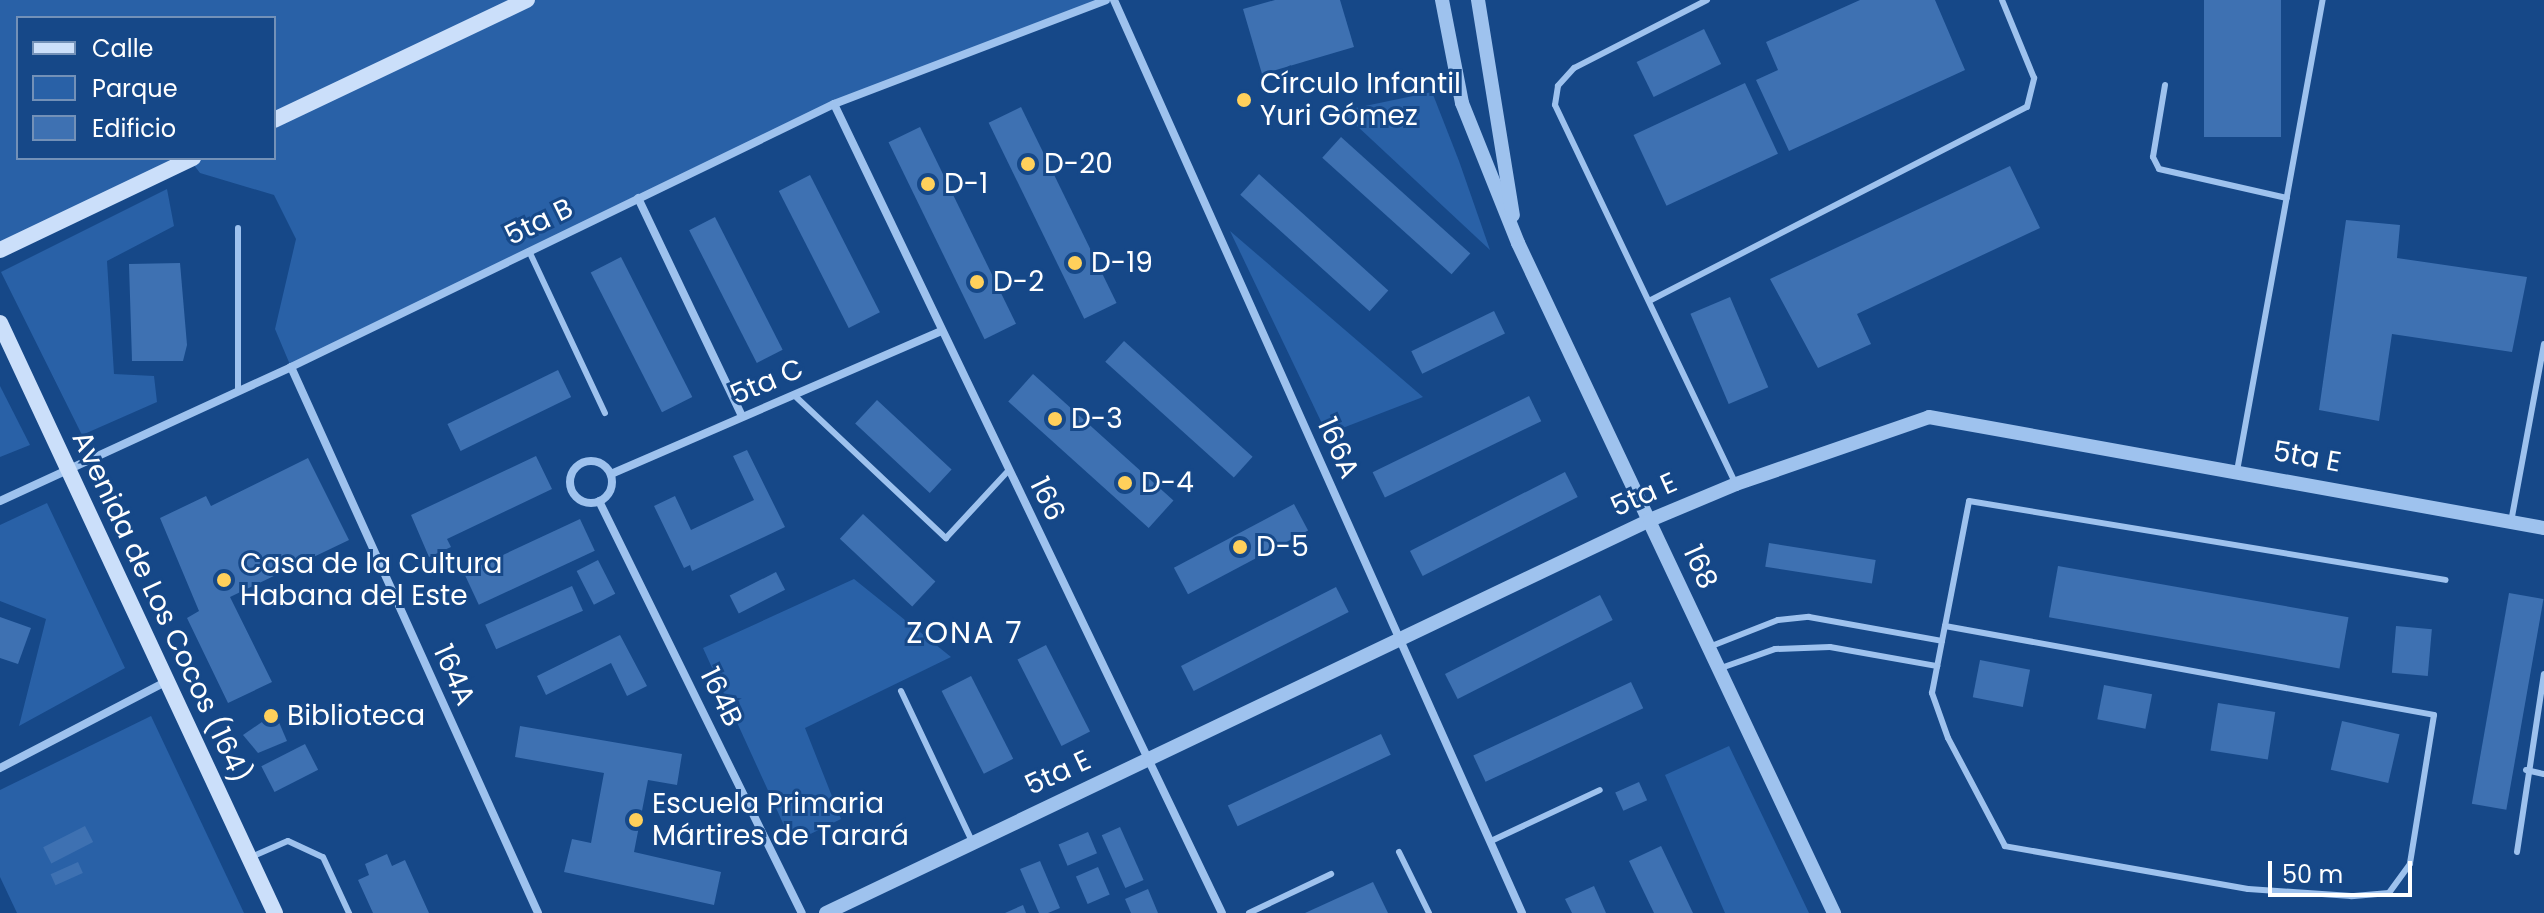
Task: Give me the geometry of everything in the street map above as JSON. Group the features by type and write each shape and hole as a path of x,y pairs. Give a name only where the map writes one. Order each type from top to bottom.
{"main road":[{"path":"276,119 527,0"},
{"path":"0,250 189,160"},
{"name":"Avenida de Los Cocos (164)","path":"0,323 275,913"}],"street":[{"name":"5ta B","path":"0,501 291,367 834,104 1106,0"},
{"name":"166A","path":"1114,0 1522,913"},
{"name":"168","path":"1442,0 1462,103 1518,243 1834,913"},
{"name":"168","path":"1478,0 1518,243"},
{"name":"166","path":"834,104 1222,913"},
{"path":"638,198 742,416"},
{"name":"5ta C","path":"611,474 941,331"},
{"name":"164A","path":"291,367 538,913"},
{"name":"5ta E","path":"826,913 1650,520 1736,484 1929,417 2544,528"},
{"path":"592,461 611,474 609,492 599,501 576,497 570,476 578,465 592,461"},
{"name":"164B","path":"599,501 802,913"},
{"path":"0,768 167,681"}],"lane":[{"path":"1707,0 1574,68 1555,96 1557,111 1736,484"},
{"path":"1649,301 2027,107 2034,78 2002,0"},
{"path":"2237,471 2323,0"},
{"path":"2165,85 2153,157 2159,169 2287,198"},
{"path":"238,228 238,391"},
{"path":"529,251 605,413"},
{"path":"2511,522 2544,344"},
{"path":"794,395 946,538 1009,470"},
{"path":"1945,626 2434,715 2410,864 2389,893 2351,896 2248,889 2005,846 1948,738 1932,693 1969,501 2445,580"},
{"path":"1708,648 1778,620 1809,617 1942,641"},
{"path":"1717,669 1775,649 1830,647 1937,666"},
{"path":"2517,852 2526,770 2544,674"},
{"path":"901,691 973,843"},
{"path":"2526,770 2544,774"},
{"path":"1491,841 1600,790"},
{"path":"249,857 288,841 323,857 349,913"},
{"path":"1399,852 1429,913"},
{"path":"1249,913 1331,874"},
{"path":"1266,905 1270,913"}],"green space":[{"path":"0,0 1106,0 834,104 291,367 275,329 296,239 274,195 200,173 190,160 0,250"},
{"path":"1432,92 1459,161 1490,250 1341,111"},
{"path":"167,189 174,226 107,261 114,374 154,376 157,402 82,435 1,272"},
{"path":"1230,231 1423,397 1327,434"},
{"path":"0,386 30,445 0,457"},
{"path":"47,503 125,668 19,726 46,619 0,601 0,525"},
{"path":"854,579 951,657 805,728 841,819 792,843 703,648"},
{"path":"151,716 244,913 17,913 0,877 0,790"},
{"path":"1729,746 1809,913 1725,913 1665,775"}],"building":[{"path":"1275,0 1340,0 1354,47 1262,74 1243,9"},
{"path":"1860,0 1935,0 1965,70 1789,151 1756,80 1778,70 1766,42"},
{"path":"2204,0 2281,0 2281,137 2204,137"},
{"path":"1704,29 1721,64 1654,97 1637,62"},
{"path":"1745,83 1778,154 1666,206 1634,135"},
{"path":"1021,107 1117,303 1084,319 989,123"},
{"path":"920,127 1016,324 985,339 889,142"},
{"path":"1341,137 1470,253 1452,274 1322,158"},
{"path":"2010,166 2040,228 1857,314 1871,344 1818,368 1770,279"},
{"path":"1259,174 1388,290 1370,311 1240,195"},
{"path":"810,175 880,312 849,328 779,191"},
{"path":"715,217 783,350 757,363 689,230"},
{"path":"2346,220 2400,225 2397,258 2527,277 2512,352 2392,334 2379,421 2319,410"},
{"path":"621,257 692,397 662,412 591,272"},
{"path":"180,263 187,345 183,361 132,361 129,264"},
{"path":"1730,297 1768,387 1729,404 1690,314"},
{"path":"1494,311 1505,333 1422,374 1411,351"},
{"path":"1124,341 1253,457 1234,478 1105,362"},
{"path":"558,370 571,397 461,451 447,424"},
{"path":"1033,374 1173,500 1149,528 1008,401"},
{"path":"1529,396 1541,421 1385,497 1373,472"},
{"path":"877,400 952,470 930,493 855,423"},
{"path":"747,450 785,527 692,571 690,565 684,568 654,506 675,496 691,530 754,500 733,456"},
{"path":"536,456 552,489 447,539 451,547 429,557 411,515"},
{"name":"Casa de la Cultura Habana del Este","path":"308,458 349,540 230,597 272,682 228,703 187,618 199,611 160,518 206,496 211,506"},
{"path":"1565,472 1578,497 1423,576 1410,551"},
{"name":"D-5","path":"1294,504 1308,530 1188,594 1174,568"},
{"path":"863,514 935,582 912,606 840,539"},
{"path":"580,519 595,551 479,605 464,573"},
{"path":"1769,543 1876,560 1872,584 1765,567"},
{"path":"598,560 615,594 594,605 577,571"},
{"path":"2058,566 2349,617 2339,668 2049,617"},
{"path":"776,572 785,590 739,613 730,596"},
{"path":"572,586 583,611 496,649 485,625"},
{"path":"1336,587 1349,612 1194,691 1181,666"},
{"path":"2509,593 2543,599 2506,810 2472,804"},
{"path":"1600,595 1613,620 1458,699 1445,674"},
{"path":"0,617 31,628 18,664 0,658"},
{"path":"2396,626 2432,629 2428,676 2392,673"},
{"path":"620,635 647,686 627,696 611,663 546,695 537,676"},
{"path":"1046,645 1090,731 1062,746 1017,660"},
{"path":"1980,660 2030,670 2023,707 1973,697"},
{"path":"971,676 1013,759 984,774 942,691"},
{"path":"1631,682 1643,708 1486,782 1473,756"},
{"path":"2104,685 2152,694 2145,729 2097,719"},
{"path":"2218,703 2275,712 2268,759 2210,750"},
{"path":"275,713 287,741 258,753 243,735"},
{"path":"2342,721 2399,734 2388,783 2331,770"},
{"path":"520,726 682,754 677,785 648,780 634,852 721,872 714,905 564,872 572,839 591,843 604,773 515,757"},
{"path":"1381,734 1391,755 1238,826 1228,805"},
{"path":"305,744 318,770 275,792 261,766"},
{"path":"1639,782 1647,800 1623,811 1615,793"},
{"path":"85,826 93,842 51,863 43,847"},
{"path":"1120,827 1144,880 1125,888 1102,835"},
{"path":"1088,832 1097,853 1068,866 1059,845"},
{"path":"1661,846 1693,913 1654,913 1629,861"},
{"path":"387,854 392,866 405,860 429,913 373,913 358,880 369,875 365,864"},
{"path":"1040,861 1060,908 1048,913 1039,913 1020,869"},
{"path":"78,862 83,873 55,885 51,874"},
{"path":"1098,867 1110,895 1088,904 1076,876"},
{"path":"1373,882 1388,913 1305,913"},
{"path":"1594,886 1606,913 1572,913 1565,899"},
{"path":"1148,889 1158,913 1131,913 1125,899"},
{"path":"1023,905 1026,913 1005,913"}],"place":[{"name":"Círculo Infantil Yuri Gómez","path":"1244,100"},
{"name":"D-20","path":"1028,164"},
{"name":"D-1","path":"928,184"},
{"name":"D-19","path":"1075,263"},
{"name":"D-2","path":"977,282"},
{"name":"D-3","path":"1055,419"},
{"name":"D-4","path":"1125,483"},
{"name":"D-5","path":"1240,547"},
{"name":"Casa de la Cultura Habana del Este","path":"224,580"},
{"name":"Biblioteca","path":"271,716"},
{"name":"Escuela Primaria Mártires de Tarará","path":"636,820"}],"district":[{"name":"ZONA 7","path":"965,633"}]}
